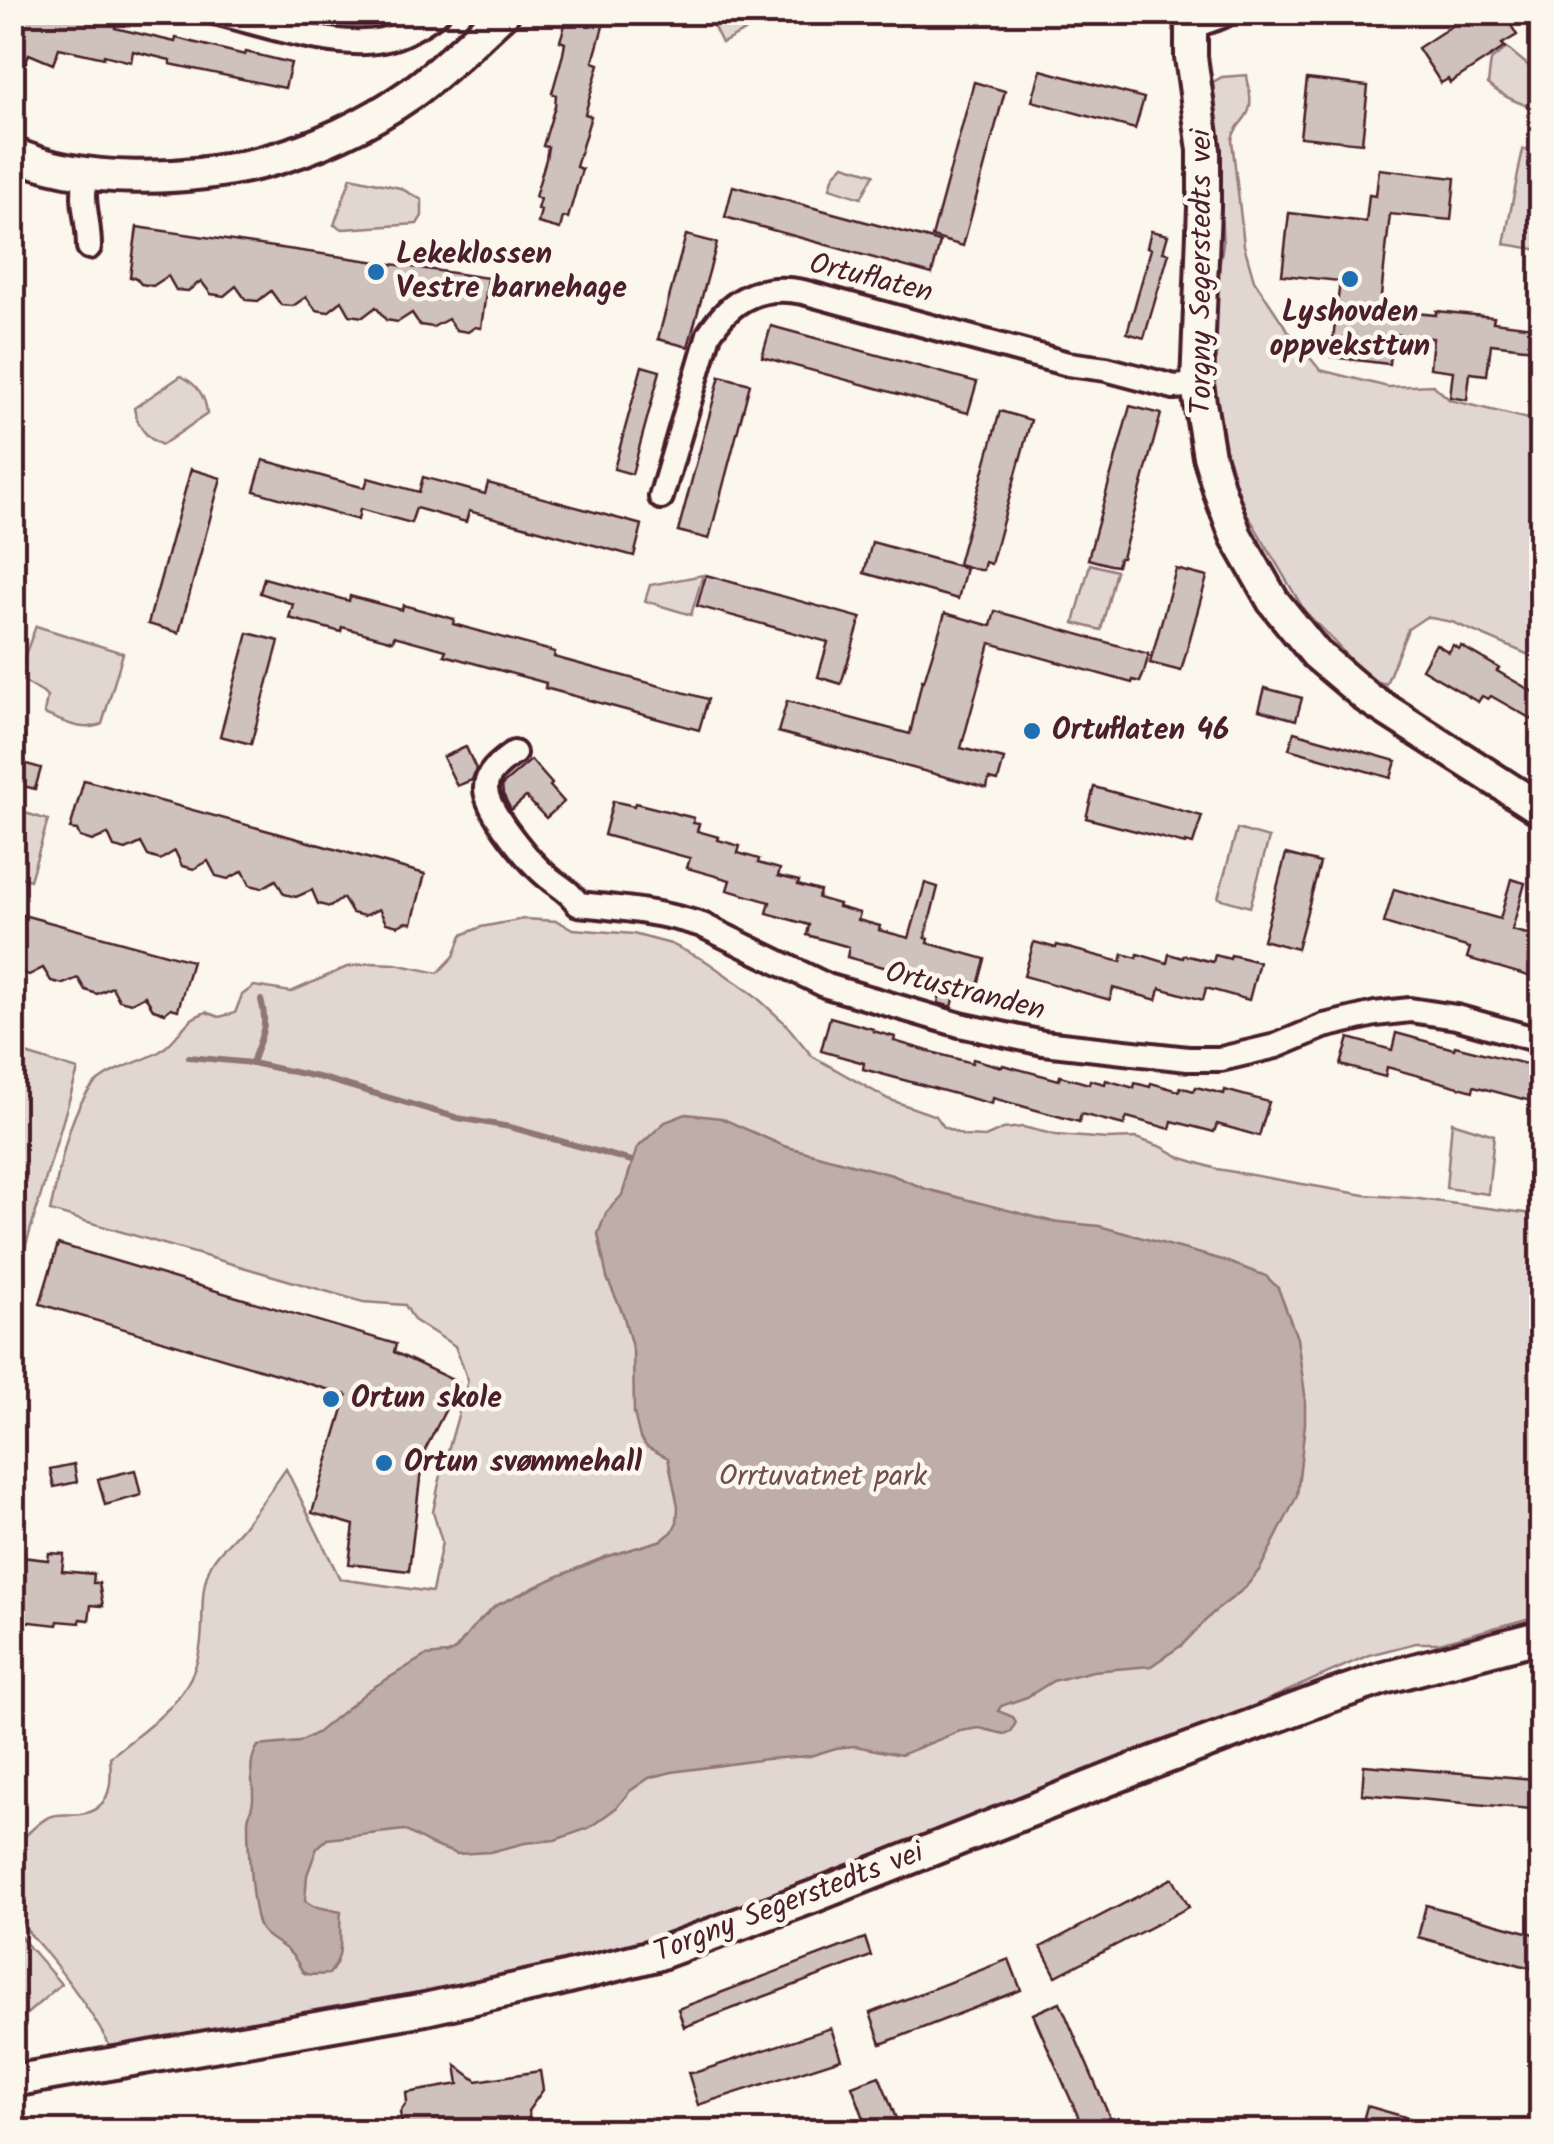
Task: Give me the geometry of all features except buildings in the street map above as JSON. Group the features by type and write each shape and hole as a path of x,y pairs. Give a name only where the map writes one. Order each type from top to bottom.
{"main road":[{"path":"16,156 78,171 154,176 260,163 299,151 412,92 504,12"},
{"path":"1184,18 1221,12"},
{"name":"Torgny Segerstedts vei","path":"1184,18 1204,150 1197,385 1209,456 1236,536 1273,601 1316,654 1368,698 1542,810"},
{"name":"Torgny Segerstedts vei","path":"12,2081 424,2009 656,1955 1328,1696 1542,1636"}],"street":[{"path":"214,12 309,36 374,42 406,32 438,12"},
{"path":"78,171 89,247"},
{"name":"Ortuflaten","path":"661,497 709,334 736,303 768,290 803,292 1068,364 1106,369 1174,387 1197,385"},
{"name":"Ortustranden","path":"514,753 492,773 486,785 489,799 504,829 548,878 571,892 578,904 634,909 702,925 827,986 888,1005 1020,1040 1188,1059 1221,1059 1262,1050 1324,1026 1410,1010 1456,1017 1542,1041"}],"green space":[{"path":"707,13 754,13 760,23 722,43"},
{"path":"1507,48 1530,67 1541,69 1541,110 1513,100 1488,84 1491,60"},
{"path":"1247,75 1250,106 1232,140 1244,245 1254,280 1320,370 1388,387 1433,385 1450,400 1541,422 1541,660 1452,622 1426,617 1408,629 1386,684 1369,679 1304,610 1227,480 1212,404 1214,297 1223,244 1213,82 1222,77"},
{"path":"1523,149 1541,152 1541,250 1504,244"},
{"path":"844,165 874,174 861,198 830,188 834,175"},
{"path":"351,177 400,188 422,200 422,216 417,224 343,229 334,225"},
{"path":"181,376 200,392 207,414 162,445 143,431 134,408"},
{"path":"1090,564 1116,571 1101,630 1074,623"},
{"path":"703,575 691,615 645,601 650,585"},
{"path":"36,626 123,653 102,724 80,727 44,714 47,697 20,679 18,673"},
{"path":"19,811 48,820 30,880 13,875 13,820 17,821"},
{"path":"1237,829 1269,838 1250,907 1218,898"},
{"name":"Orrtuvatnet park","path":"524,919 557,921 573,929 633,934 671,944 706,961 753,994 785,1023 812,1056 888,1099 936,1116 944,1127 964,1136 985,1137 1003,1129 1023,1127 1056,1135 1136,1138 1217,1169 1365,1195 1541,1215 1541,1615 1439,1643 1416,1643 1369,1655 1135,1754 703,1921 599,1954 483,1986 112,2050 67,1979 13,1915 13,1848 49,1817 91,1811 104,1800 110,1785 110,1757 166,1711 188,1683 201,1638 203,1596 211,1565 286,1469 340,1579 432,1592 442,1542 433,1512 468,1380 455,1346 414,1320 405,1305 363,1302 50,1211 72,1124 78,1108 97,1082 159,1052 197,1016 206,1012 219,1017 235,1013 242,995 254,986 291,992 347,967 371,963 438,973 454,956 462,935"},
{"path":"13,1050 78,1070 23,1255 13,1252"},
{"path":"1452,1122 1494,1135 1488,1194 1446,1188"},
{"path":"13,1928 61,1984 12,2026"}],"shaded area":[{"path":"686,1114 721,1118 784,1146 892,1175 926,1189 1050,1221 1099,1226 1266,1276 1278,1288 1297,1338 1305,1394 1297,1496 1260,1569 1245,1588 1182,1645 1151,1666 1093,1671 1053,1681 1027,1697 1001,1706 998,1711 1016,1722 1011,1732 979,1728 960,1731 901,1755 855,1746 810,1756 672,1772 649,1778 589,1828 555,1840 490,1852 457,1854 404,1830 327,1839 317,1848 307,1875 305,1901 341,1912 339,1952 329,1974 305,1973 287,1950 262,1931 255,1911 248,1822 253,1799 251,1766 258,1746 299,1742 318,1732 369,1690 425,1656 448,1654 456,1649 495,1606 605,1557 662,1540 677,1522 678,1506 668,1458 647,1447 640,1438 634,1413 633,1351 607,1278 598,1234 606,1213 622,1195 637,1148 665,1122"}],"waterway":[{"path":"252,1063 264,1025 261,1000"},
{"path":"189,1057 252,1063 322,1078 458,1118 510,1127 632,1161"}],"place":[{"name":"Lekeklossen Vestre barnehage","path":"376,272"},
{"name":"Lyshovden oppveksttun","path":"1350,279"},
{"name":"Ortuflaten 46","path":"1032,731"},
{"name":"Ortun skole","path":"331,1399"},
{"name":"Ortun svømmehall","path":"384,1463"}]}
